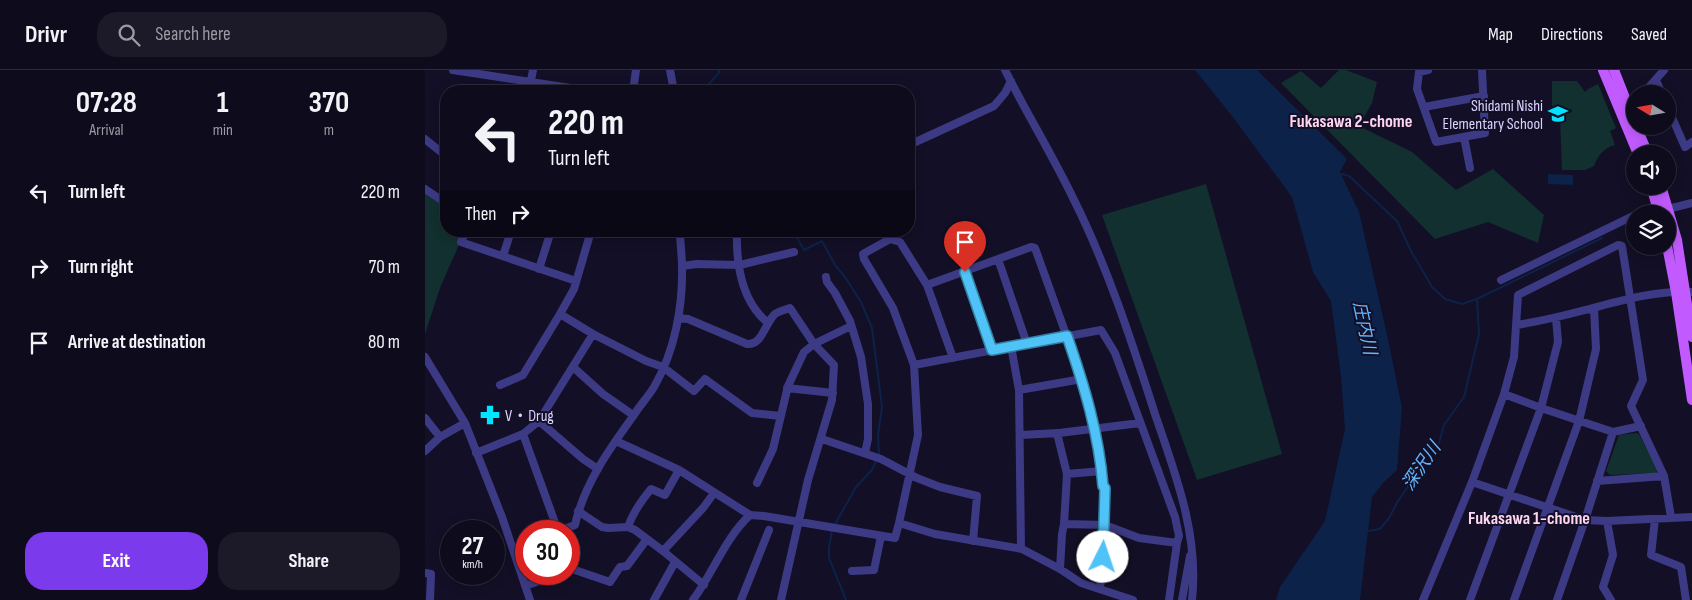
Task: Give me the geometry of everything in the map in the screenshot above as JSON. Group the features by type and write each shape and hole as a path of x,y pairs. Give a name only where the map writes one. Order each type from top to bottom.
{"main road":[{"path":"1603,70 1634,145"},
{"path":"1614,70 1626,93"},
{"path":"1676,238 1692,338"},
{"path":"1671,255 1685,292 1692,400"}],"street":[{"path":"453,70 550,85"},
{"path":"530,85 533,70"},
{"path":"634,85 636,70"},
{"path":"670,70 673,85"},
{"path":"1005,70 1075,200 1120,308 1182,494 1193,549 1195,578 1192,600"},
{"path":"1423,70 1419,72 1417,89 1436,142 1485,132 1482,70"},
{"path":"1651,85 1664,70"},
{"path":"1655,80 1658,85"},
{"path":"915,142 994,106 1005,93 1011,81"},
{"path":"1424,107 1484,96"},
{"path":"1676,126 1685,147 1692,142"},
{"path":"1464,136 1470,168"},
{"path":"425,139 440,151"},
{"path":"425,189 440,199"},
{"path":"1676,207 1692,204"},
{"path":"1501,280 1626,219"},
{"path":"463,237 461,242 576,281"},
{"path":"503,256 509,237"},
{"path":"539,269 549,237"},
{"path":"500,385 523,375 569,300 589,237"},
{"path":"576,520 592,478 633,415 654,387 663,367 677,328 681,299 680,237"},
{"path":"737,237 741,282 747,298 768,323"},
{"path":"616,441 679,470 750,515 798,521 895,538 911,474 918,435 914,365 893,308 864,259 863,254 890,240 900,242 927,285 953,358"},
{"path":"1423,600 1472,482 1505,394 1514,356 1518,295 1618,245 1622,246 1643,380 1631,406 1664,476 1671,518"},
{"path":"927,285 1031,247 1035,248 1082,379 1095,429 1103,486 1105,488 1101,589"},
{"path":"682,266 739,264 794,252"},
{"path":"998,259 1027,344"},
{"path":"965,272 992,350"},
{"path":"827,277 827,282 835,293 851,326 861,357 868,404 869,439 865,453"},
{"path":"1517,325 1556,318 1630,298 1685,292"},
{"path":"678,318 687,319 753,345 757,343 776,313 790,308 814,344 834,365 833,393 822,438 808,480 781,600"},
{"path":"1514,600 1579,421 1596,349 1594,308"},
{"path":"560,314 593,334 646,361 663,367 694,391 705,379 752,413 780,416"},
{"path":"1470,600 1541,408 1558,342 1556,318"},
{"path":"757,483 773,449 787,388 804,352 814,344 851,326"},
{"path":"914,365 1101,330 1115,353 1175,517 1179,536 1169,600"},
{"path":"476,453 523,434 539,421 593,334"},
{"path":"1011,346 1019,390 1021,549"},
{"path":"425,358 465,423 502,518 530,600"},
{"path":"573,367 603,394 633,415"},
{"path":"1019,390 1082,379"},
{"path":"787,388 833,393"},
{"path":"1505,394 1613,432 1641,426"},
{"path":"425,418 440,437"},
{"path":"539,421 583,459 598,469"},
{"path":"425,451 440,437 465,423"},
{"path":"1020,435 1057,433 1140,423"},
{"path":"1557,600 1613,432"},
{"path":"1057,433 1067,474 1060,569"},
{"path":"523,434 554,520"},
{"path":"822,438 878,458 940,487 977,496 973,541"},
{"path":"628,527 631,517 651,489 665,495 679,470"},
{"path":"1067,474 1102,471"},
{"path":"1597,481 1664,476"},
{"path":"1472,482 1585,520 1607,521 1692,517"},
{"path":"663,551 703,508 714,493"},
{"path":"578,511 602,527 628,527 635,530 704,585"},
{"path":"693,600 704,585 739,525 750,515"},
{"path":"1655,519 1651,555 1681,567 1685,600"},
{"path":"1607,521 1613,555 1603,586 1611,600"},
{"path":"899,523 935,534 1021,549 1060,569 1081,583 1101,589 1114,597 1133,600"},
{"path":"1064,524 1105,525 1148,540 1177,543"},
{"path":"741,600 769,530"},
{"path":"852,571 874,570 881,536"},
{"path":"580,573 610,582 620,567 627,566 647,539"},
{"path":"1182,600 1193,549"},
{"path":"654,600 675,562"},
{"path":"425,573 431,574 431,600"}],"green space":[{"path":"1339,70 1346,70 1377,82 1372,103 1359,126 1412,152 1456,190 1493,169 1544,215 1538,243 1488,222 1435,239 1281,83 1301,71 1321,88"},
{"path":"1552,81 1577,81 1585,92 1598,84 1616,128 1610,131 1615,145 1605,150 1597,158 1594,166 1585,170 1562,170 1560,117 1552,117"},
{"path":"1206,184 1282,454 1197,480 1102,215"},
{"path":"425,191 440,202 440,237 462,237 440,288 425,334"},
{"path":"1639,434 1658,470 1656,473 1610,475 1606,471 1619,435"}],"water":[{"name":"庄内川","path":"1195,70 1257,70 1347,159 1340,172 1359,212 1402,408 1397,470 1372,497 1360,600 1276,600 1280,587 1325,521 1345,429 1341,376 1331,301 1313,272 1292,197"},
{"path":"1548,174 1573,175 1573,185 1548,184"}],"waterway":[{"path":"708,85 719,73 719,70"},
{"name":"深沢川","path":"1341,174 1349,176 1397,221 1411,251 1432,287 1445,299 1462,304 1477,299"},
{"path":"796,237 804,250 822,241 835,265 861,302 872,328 882,407 878,435 879,455"},
{"name":"深沢川","path":"1368,531 1380,529 1389,518 1426,453 1439,443 1444,425 1464,397 1479,334 1477,299 1602,238"},
{"path":"834,526 856,487 872,470 877,459"},
{"path":"832,531 829,558 846,600"}],"place":[{"name":"Shidami Nishi Elementary School","path":"1558,114"},
{"name":"V・Drug","path":"490,415"}],"district":[{"name":"Fukasawa 2-chome","path":"1351,121"},
{"name":"Fukasawa 1-chome","path":"1529,518"}],"route":[{"path":"965,272 992,350 1067,336 1082,379 1095,429 1103,486 1105,488 1103,557"}]}
